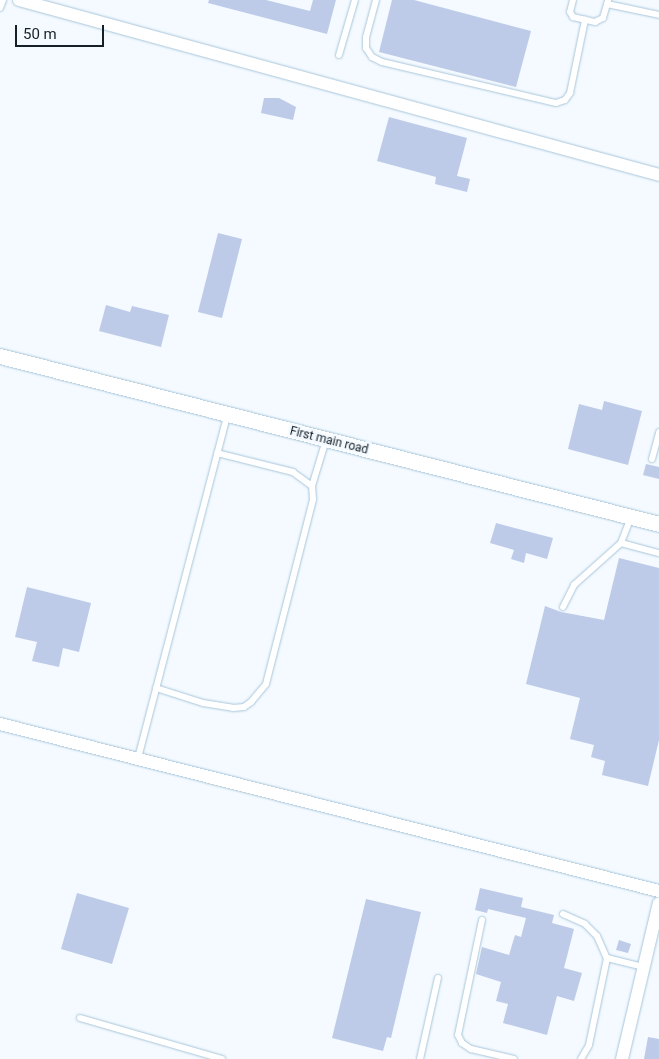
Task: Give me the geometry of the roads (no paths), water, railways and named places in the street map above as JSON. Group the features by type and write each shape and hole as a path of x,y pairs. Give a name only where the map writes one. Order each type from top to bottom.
{"street":[{"path":"19,0 659,175"},
{"name":"First main road","path":"0,356 227,416 659,524"},
{"path":"0,724 659,891"},
{"path":"622,1059 643,966 656,931 659,903"}],"lane":[{"path":"0,8 2,0"},
{"path":"339,55 355,0"},
{"path":"376,0 366,37 366,48 372,57 382,62 556,103 565,100 570,94 585,20"},
{"path":"573,0 571,14 585,20 601,20 607,2 659,15"},
{"path":"138,758 227,416"},
{"path":"652,460 659,432"},
{"path":"156,688 203,703 233,708 244,708 260,693 266,684 313,499 312,486 326,440"},
{"path":"217,453 294,472 312,486"},
{"path":"563,607 577,582 621,544 631,517"},
{"path":"621,544 659,553"},
{"path":"563,914 585,924 597,936 607,958 589,1045 581,1059"},
{"path":"482,920 458,1034 462,1043 471,1049 514,1059"},
{"path":"607,958 643,966"},
{"path":"420,1059 438,978"},
{"path":"80,1018 222,1059"}]}
